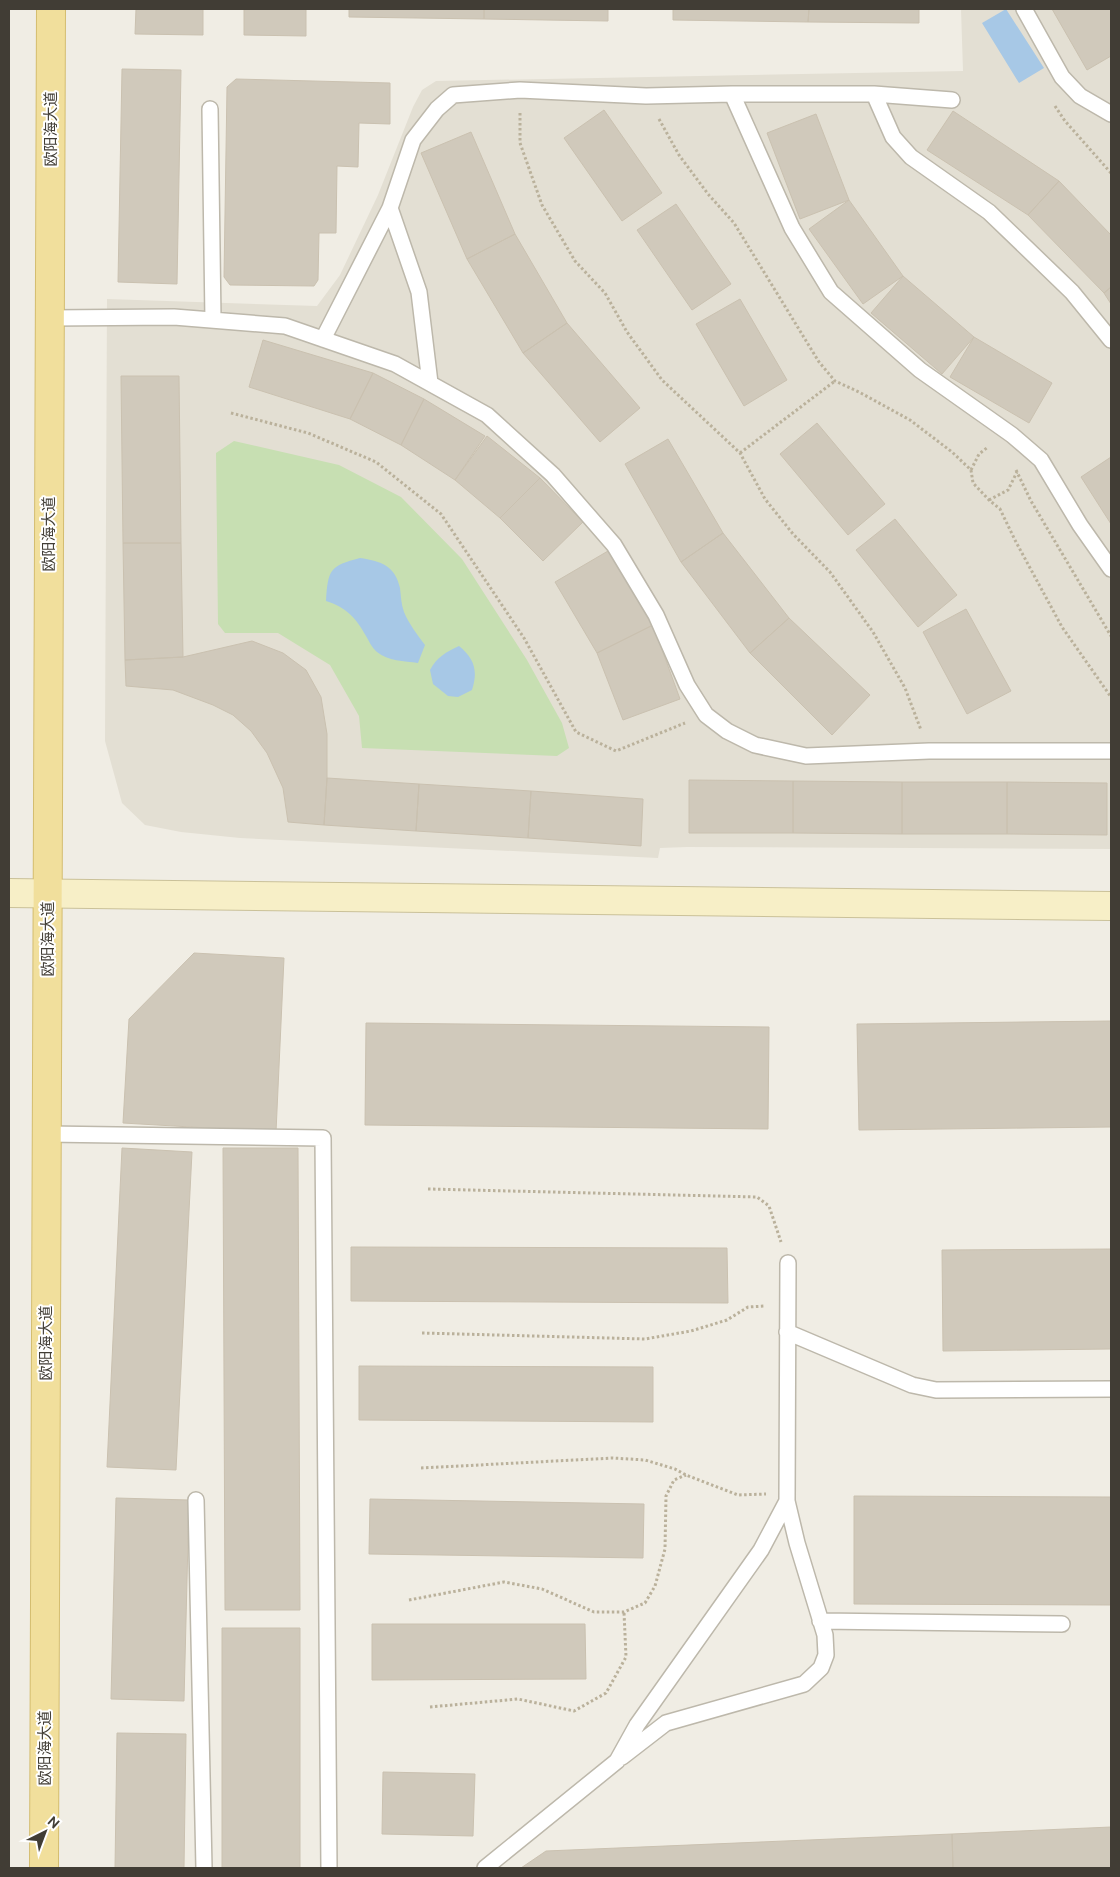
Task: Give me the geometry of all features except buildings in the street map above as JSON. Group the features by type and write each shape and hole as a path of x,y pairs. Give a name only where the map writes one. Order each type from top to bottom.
{"main road":[{"name":"欧阳海大道","path":"44,1868 51,9"},
{"path":"9,893 1111,906"}],"lane":[{"path":"1024,9 1062,77 1080,96 1111,114"},
{"path":"323,339 390,208 413,140 436,108 453,95 520,90 646,96 874,94 952,100"},
{"path":"732,94 792,228 831,292 920,370 1012,435 1041,460 1080,525 1111,569"},
{"path":"874,94 893,136 911,157 990,212 1072,292 1111,340"},
{"path":"210,109 213,320"},
{"path":"390,208 419,292 430,383"},
{"path":"50,318 174,317 285,326 395,364 487,416 553,475 614,544 656,615 687,685 706,715 727,732 755,745 806,756 929,751 1111,751"},
{"path":"47,1134 323,1138 329,1868"},
{"path":"485,1868 666,1723 804,1684 821,1668 826,1655 825,1635 797,1543 787,1497 788,1263"},
{"path":"787,1332 912,1385 936,1390 1111,1389"},
{"path":"617,1761 637,1725 762,1550 787,1497"},
{"path":"196,1500 204,1868"},
{"path":"820,1620 1062,1624"}],"path":[{"path":"1062,77 1048,96 1064,121 1111,173"},
{"path":"520,90 520,143 542,205 575,261 605,293 627,332 662,380 740,453 765,499 793,534 830,572 873,632 905,688 929,751"},
{"path":"646,96 679,155 708,194 734,223 819,362 835,381 910,420 952,452 971,470"},
{"path":"740,453 835,381"},
{"path":"231,413 308,433 376,462 441,514 524,638 576,732 616,751 706,715"},
{"path":"992,444 979,454 971,470 973,483 1000,509 1062,627 1111,697"},
{"path":"1014,465 1032,501 1111,636"},
{"path":"989,500 1008,490 1017,471"},
{"path":"428,1190 757,1197 769,1206 788,1263"},
{"path":"422,1333 645,1339 690,1331 727,1320 748,1307 787,1304"},
{"path":"421,1468 613,1458 645,1460 675,1469 686,1475 738,1494 787,1497"},
{"path":"409,1600 504,1582 542,1589 594,1612 624,1612 645,1603 655,1586 665,1549 666,1496 674,1480 686,1475"},
{"path":"430,1707 518,1699 574,1712 606,1693 626,1657 624,1612"}],"shaded area":[{"path":"961,9 1111,9 1111,849 687,847 660,848 658,858 240,838 181,832 145,825 122,803 105,741 107,299 317,306 340,275 378,195 413,107 422,90 436,81 963,71"}],"green space":[{"path":"234,441 339,465 401,497 462,559 527,660 562,723 569,748 557,756 362,748 359,716 330,665 278,633 225,633 218,624 216,453"}],"water":[{"path":"1006,9 1044,68 1019,83 982,23"},
{"path":"360,558 386,566 398,580 404,612 425,645 418,663 396,660 381,655 374,649 350,614 339,606 326,601 328,582 332,570 342,564"},
{"path":"459,646 472,661 475,671 474,683 472,690 458,697 448,696 433,684 430,670 442,655"}]}
